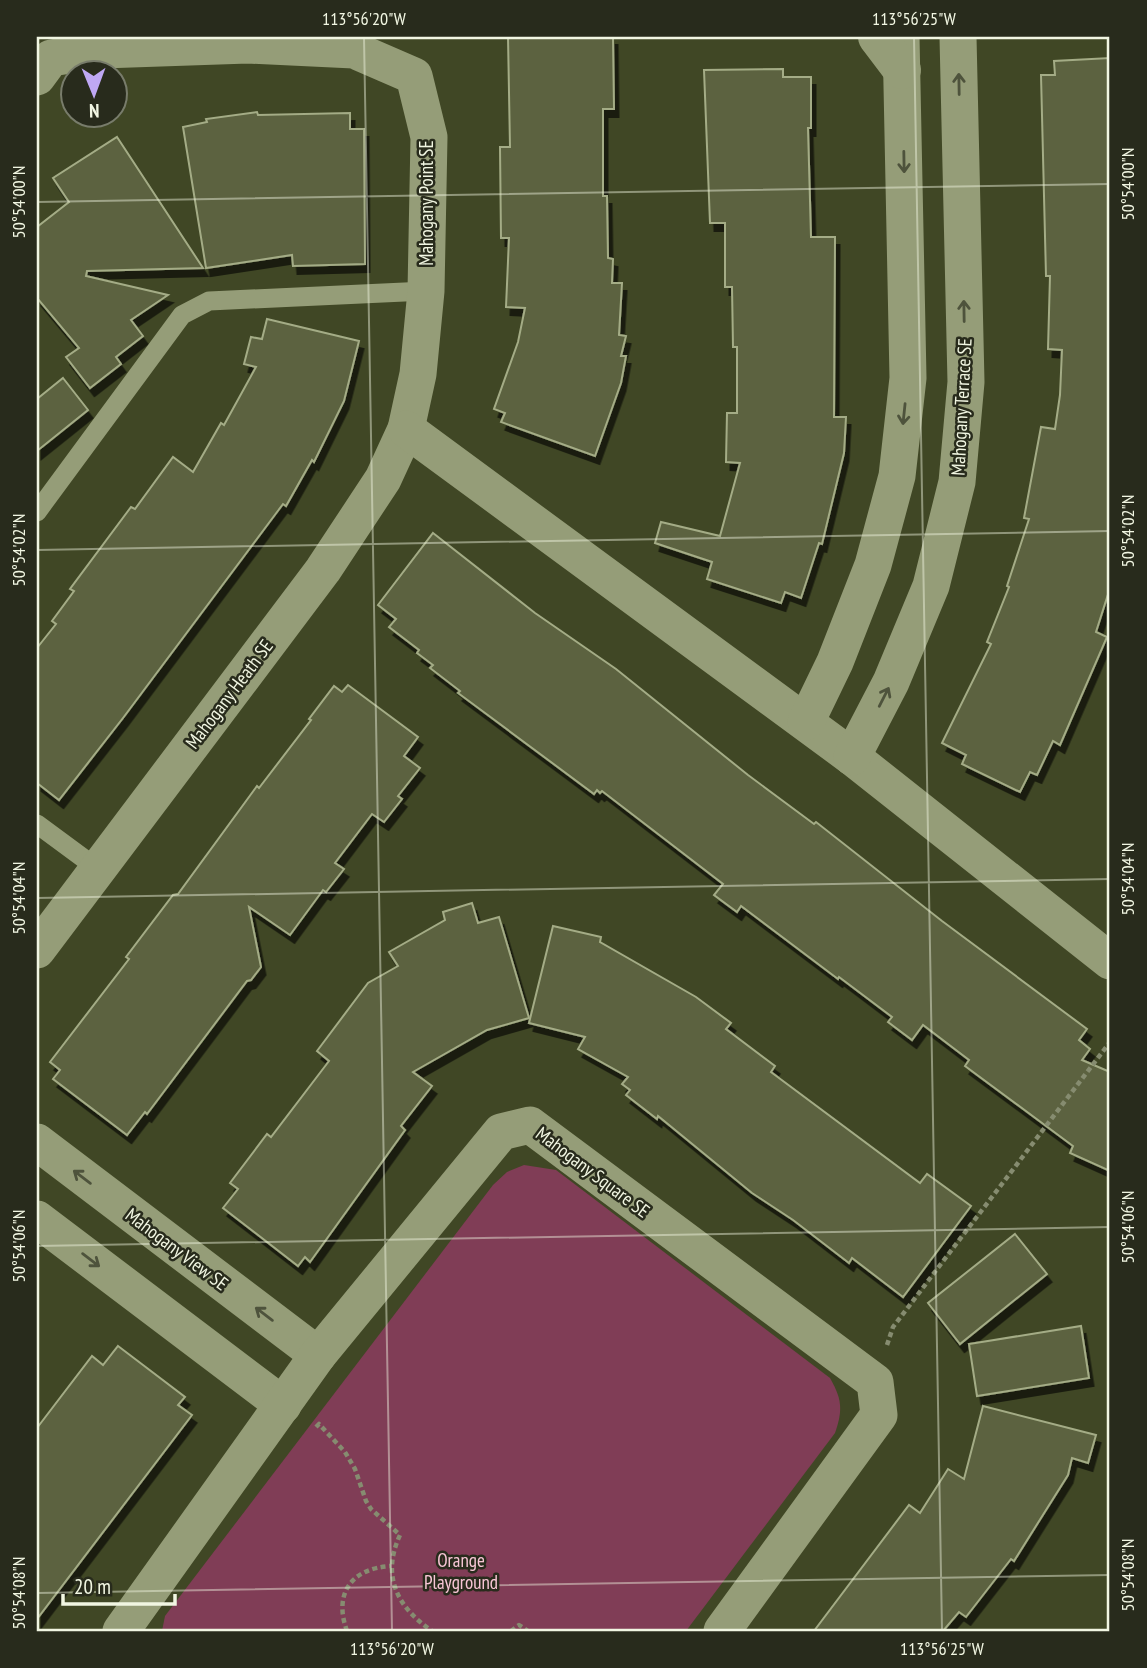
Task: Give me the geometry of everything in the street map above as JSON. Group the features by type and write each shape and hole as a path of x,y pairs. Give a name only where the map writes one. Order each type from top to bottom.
{"street":[{"path":"806,722 835,662 873,565 898,476 908,377 902,53 877,37"},
{"name":"Mahogany Terrace SE","path":"852,757 891,682 932,586 957,482 966,382 958,37"},
{"name":"Mahogany Point SE","path":"37,77 51,58 102,50 248,45 354,50 414,76 429,137 426,291 418,374 406,429"},
{"path":"908,377 966,382"},
{"path":"406,429 806,722 1110,961"},
{"name":"Mahogany Heath SE","path":"37,950 323,570 383,479 406,429"},
{"name":"Mahogany Square SE","path":"121,1631 318,1355 501,1132 530,1125 875,1382"},
{"name":"Mahogany View SE","path":"37,1142 318,1355"},
{"path":"37,1219 283,1405"},
{"path":"722,1631 879,1415 875,1382"}],"lane":[{"path":"37,512 182,315 209,301 426,291"},
{"path":"37,824 98,869"}],"path":[{"path":"875,1382 893,1327 1110,1042"},
{"path":"311,1433 319,1424 345,1452 355,1469 366,1501 378,1517 400,1535 393,1549 391,1566 394,1585 401,1603 414,1618 432,1631"},
{"path":"347,1631 342,1619 342,1605 352,1581 363,1572 376,1567 391,1566"},
{"path":"511,1631 519,1625 528,1631"}],"green space":[{"name":"Orange Playground","path":"524,1165 556,1170 830,1378 837,1392 840,1411 835,1433 686,1631 162,1631 165,1616 493,1185 507,1172"}],"building":[{"path":"508,37 613,37 614,109 603,109 603,196 607,196 608,258 613,259 612,283 622,283 619,335 626,336 621,356 626,356 621,383 595,456 501,422 505,413 494,409 518,342 525,308 506,307 509,238 501,238 500,147 510,147"},
{"path":"1110,58 1110,588 1096,632 1107,637 1060,745 1053,741 1037,775 1030,772 1020,792 962,764 966,755 942,743 991,644 987,642 1009,587 1007,586 1029,519 1024,518 1041,427 1055,429 1062,350 1048,349 1050,276 1046,276 1041,75 1055,75 1054,61"},
{"path":"783,69 783,77 811,77 811,128 808,128 811,237 835,237 834,417 846,417 844,453 822,544 819,543 801,598 785,592 781,603 707,579 712,562 655,543 661,522 720,536 740,463 726,462 727,413 737,413 737,347 733,347 732,287 725,287 725,223 710,223 704,70"},
{"path":"257,112 258,115 350,113 350,129 364,129 365,264 293,266 292,255 206,268 183,127 207,122 206,119"},
{"path":"117,137 203,268 87,271 86,276 168,295 131,320 143,336 116,357 121,364 90,388 66,357 79,348 37,298 37,227 69,202 53,178"},
{"path":"267,319 359,341 344,401 314,462 312,460 286,506 283,504 59,800 37,783 37,648 56,624 52,621 74,591 70,589 131,507 135,509 173,457 193,472 221,423 224,425 256,367 244,364 251,337 262,339"},
{"path":"63,378 88,410 37,451 37,399"},
{"path":"433,533 535,613 616,669 748,775 814,824 816,822 942,921 1087,1029 1079,1040 1090,1049 1082,1060 1110,1072 1110,1171 1070,1153 1073,1146 965,1066 969,1060 923,1025 912,1040 888,1022 892,1017 839,977 838,979 741,906 737,912 714,895 723,884 602,791 600,793 597,790 594,794 458,693 460,691 430,668 433,665 417,653 419,650 389,627 396,619 378,605"},
{"path":"348,685 418,737 404,756 420,768 398,796 402,799 384,822 372,814 335,863 344,869 326,892 323,890 290,935 249,907 261,967 251,980 247,981 147,1114 145,1112 127,1135 53,1079 60,1070 50,1062 129,959 126,957 173,895 178,894 334,686 342,692"},
{"path":"472,903 478,923 499,917 529,1018 487,1030 413,1072 432,1086 401,1126 405,1130 310,1262 305,1257 298,1266 223,1208 238,1189 230,1183 267,1134 271,1137 329,1061 317,1051 368,983 398,966 389,952 445,920 443,912"},
{"path":"553,926 601,937 600,942 696,997 731,1023 726,1029 775,1066 771,1072 920,1183 927,1174 971,1206 903,1297 852,1258 849,1263 752,1193 658,1116 657,1119 626,1095 630,1090 622,1084 628,1077 578,1049 585,1037 529,1023"},
{"path":"1015,1234 1047,1274 960,1344 928,1303"},
{"path":"1081,1326 1089,1378 977,1396 969,1344"},
{"path":"118,1346 185,1397 178,1405 192,1415 37,1619 37,1428 92,1356 103,1365"},
{"path":"983,1406 1096,1435 1088,1463 1072,1458 1068,1475 1014,1561 1011,1559 966,1617 959,1612 943,1631 814,1631 909,1505 920,1513 948,1469 964,1479"}]}
